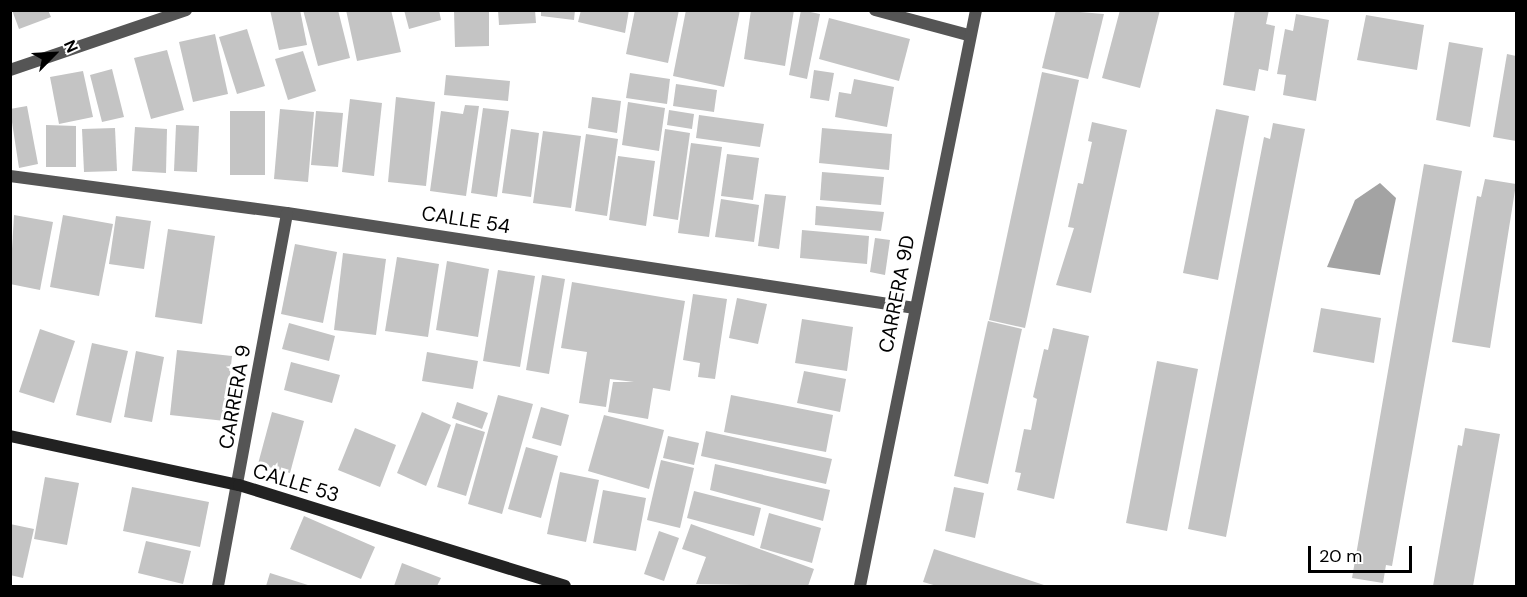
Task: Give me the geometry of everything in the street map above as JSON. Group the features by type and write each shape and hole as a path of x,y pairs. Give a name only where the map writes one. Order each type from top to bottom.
{"street":[{"path":"875,10 968,35"},
{"name":"CARRERA 9D","path":"860,586 968,35 976,10"},
{"path":"10,70 184,11"},
{"name":"CALLE 54","path":"10,177 287,213 915,308"},
{"name":"CARRERA 9","path":"218,586 239,485 287,213"},
{"name":"CALLE 53","path":"10,436 239,485 565,586"}],"shaded area":[{"path":"1380,183 1396,198 1380,275 1327,267 1355,200"}],"building":[{"path":"12,10 48,10 51,17 19,29"},
{"path":"270,10 300,10 307,45 279,50"},
{"path":"303,10 338,10 350,58 318,66"},
{"path":"346,10 391,10 401,52 357,61"},
{"path":"404,10 439,10 441,20 409,29"},
{"path":"454,10 489,10 489,46 455,47"},
{"path":"498,10 535,10 536,23 499,25"},
{"path":"541,10 575,10 574,20 541,16"},
{"path":"581,10 629,10 625,33 578,22"},
{"path":"635,10 679,10 668,63 626,54"},
{"path":"686,10 740,10 724,87 673,76"},
{"path":"751,10 794,10 785,66 744,59"},
{"path":"801,10 820,14 807,79 789,75"},
{"path":"1056,10 1104,14 1088,79 1042,68"},
{"path":"1120,10 1160,10 1140,88 1102,78"},
{"path":"1235,10 1269,10 1266,24 1275,26 1268,71 1259,69 1255,91 1223,85"},
{"path":"1296,14 1329,20 1316,101 1283,95 1286,75 1277,74 1285,29 1293,31"},
{"path":"1366,15 1424,25 1417,70 1357,60"},
{"path":"829,18 910,39 899,81 819,59"},
{"path":"247,29 265,86 237,94 219,37"},
{"path":"215,34 228,94 193,102 179,42"},
{"path":"1449,42 1483,48 1470,127 1436,120"},
{"path":"167,50 184,110 151,119 134,58"},
{"path":"303,51 316,91 288,100 275,59"},
{"path":"1507,54 1516,56 1516,141 1493,137"},
{"path":"112,69 124,117 102,122 90,75"},
{"path":"814,70 834,73 829,101 810,98"},
{"path":"83,71 93,117 59,124 50,77"},
{"path":"1042,72 1079,80 1025,328 989,320"},
{"path":"630,73 670,79 667,104 626,98"},
{"path":"446,75 510,81 508,101 444,95"},
{"path":"854,79 894,87 887,127 835,117 839,92 851,94"},
{"path":"676,84 717,90 714,112 673,106"},
{"path":"396,97 435,102 426,186 388,182"},
{"path":"592,97 621,101 617,133 588,128"},
{"path":"350,99 382,103 374,176 342,172"},
{"path":"628,102 665,108 659,151 622,145"},
{"path":"465,105 479,106 466,196 430,191 441,111 463,114"},
{"path":"27,106 38,164 19,168 10,109"},
{"path":"483,108 509,111 497,197 471,193"},
{"path":"280,109 314,112 308,182 274,179"},
{"path":"1216,109 1249,116 1218,280 1183,273"},
{"path":"669,110 694,114 692,129 667,125"},
{"path":"230,111 265,111 265,175 230,175"},
{"path":"316,111 343,113 338,167 311,165"},
{"path":"699,115 764,124 760,147 696,138"},
{"path":"1092,122 1127,130 1091,293 1056,285 1074,228 1068,227 1078,183 1083,184 1092,142 1088,141"},
{"path":"1273,123 1305,129 1226,537 1188,529 1264,137 1270,139"},
{"path":"46,125 76,126 76,167 46,167"},
{"path":"176,125 199,126 197,172 174,171"},
{"path":"135,127 167,129 166,173 132,171"},
{"path":"115,128 117,171 84,172 82,129"},
{"path":"822,128 892,134 889,170 819,163"},
{"path":"511,129 539,133 531,197 502,193"},
{"path":"665,129 690,133 678,220 653,216"},
{"path":"543,131 581,136 571,208 533,203"},
{"path":"586,134 618,139 607,216 575,211"},
{"path":"691,143 722,147 709,237 678,233"},
{"path":"727,154 759,158 753,200 721,196"},
{"path":"618,156 655,161 646,226 609,220"},
{"path":"1424,164 1462,171 1392,566 1386,565 1383,583 1352,578"},
{"path":"822,172 884,177 881,205 820,200"},
{"path":"1485,179 1516,184 1490,348 1452,342 1477,196 1481,197"},
{"path":"765,194 786,196 779,249 758,246"},
{"path":"721,199 759,205 754,242 715,237"},
{"path":"816,206 884,212 881,231 815,225"},
{"path":"14,215 53,222 40,290 10,284"},
{"path":"63,215 113,224 99,296 50,287"},
{"path":"116,216 151,221 144,269 109,264"},
{"path":"168,229 215,236 202,324 155,317"},
{"path":"802,230 869,236 867,264 800,258"},
{"path":"875,238 890,240 885,275 870,272"},
{"path":"295,244 337,252 323,323 281,314"},
{"path":"343,253 386,259 376,335 334,330"},
{"path":"397,257 439,264 428,337 385,331"},
{"path":"447,261 489,269 478,337 436,330"},
{"path":"498,270 535,276 520,367 483,361"},
{"path":"542,275 565,279 549,374 526,370"},
{"path":"572,282 685,301 670,391 653,388 648,419 608,412 613,382 634,382 610,379 606,407 579,403 587,352 561,348"},
{"path":"693,294 727,299 715,379 698,377 700,363 683,360"},
{"path":"737,298 767,304 758,344 729,338"},
{"path":"1321,308 1381,318 1374,363 1313,352"},
{"path":"802,319 853,327 847,371 795,363"},
{"path":"988,321 1022,329 988,484 954,476"},
{"path":"289,323 335,336 329,361 282,349"},
{"path":"1053,328 1089,336 1054,499 1017,490 1021,473 1015,472 1024,429 1031,430 1037,399 1033,397 1044,349 1048,350"},
{"path":"40,329 75,341 54,403 19,392"},
{"path":"92,343 128,351 111,423 76,415"},
{"path":"177,350 232,356 225,421 170,415"},
{"path":"136,351 164,357 152,422 124,417"},
{"path":"427,352 478,361 473,389 422,381"},
{"path":"1157,361 1198,369 1167,531 1126,523"},
{"path":"291,362 340,375 332,403 284,390"},
{"path":"804,371 846,379 840,412 797,403"},
{"path":"498,395 533,404 502,514 468,504"},
{"path":"731,395 833,415 826,452 724,432"},
{"path":"457,402 488,413 482,429 452,418"},
{"path":"541,407 569,415 561,446 532,438"},
{"path":"272,412 304,421 290,473 258,464"},
{"path":"422,412 451,425 426,486 397,473"},
{"path":"604,415 664,430 649,489 588,471"},
{"path":"456,423 485,432 466,496 437,487"},
{"path":"355,428 396,445 380,487 338,470"},
{"path":"1465,428 1500,434 1473,586 1433,586 1458,445 1462,446"},
{"path":"706,431 832,459 826,484 701,456"},
{"path":"668,436 699,443 694,465 663,458"},
{"path":"526,447 558,456 541,518 508,509"},
{"path":"661,460 694,468 680,528 647,520"},
{"path":"715,464 830,490 823,521 710,490"},
{"path":"560,472 599,480 586,542 547,534"},
{"path":"45,477 79,483 67,545 34,539"},
{"path":"132,487 209,502 200,547 123,531"},
{"path":"954,487 984,493 975,538 945,531"},
{"path":"603,490 646,498 636,551 593,543"},
{"path":"694,491 761,508 754,536 687,518"},
{"path":"769,513 821,528 812,563 760,548"},
{"path":"304,516 375,547 361,579 290,549"},
{"path":"10,524 34,529 23,578 10,575"},
{"path":"691,524 814,569 808,586 696,584 706,557 682,549"},
{"path":"659,531 679,538 664,581 644,574"},
{"path":"146,541 191,551 183,584 138,573"},
{"path":"934,549 1047,586 937,586 923,582"},
{"path":"402,563 441,578 437,586 394,586"},
{"path":"270,573 311,586 266,586"}]}
